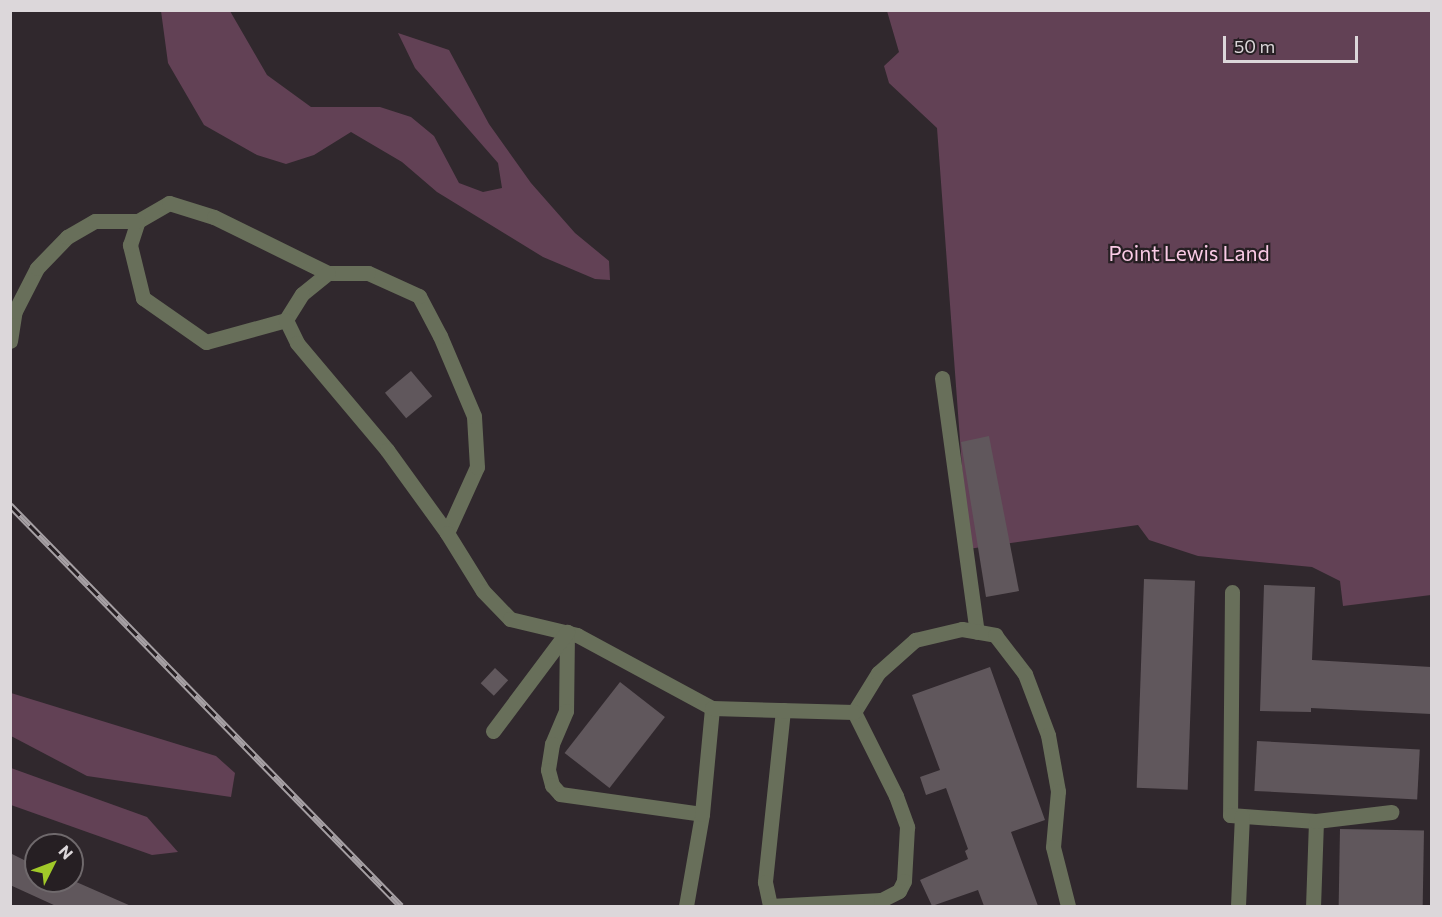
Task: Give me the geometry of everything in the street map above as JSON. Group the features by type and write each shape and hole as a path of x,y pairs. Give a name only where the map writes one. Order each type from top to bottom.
{"lane":[{"path":"10,341 15,311 37,268 67,237 95,220 138,221 168,203 214,217 328,273 368,273 419,296 440,336 474,416 477,467 447,533"},
{"path":"138,221 130,245 143,298 207,342 286,320 302,294 328,273"},
{"path":"286,320 297,343 387,450 447,533 483,591 510,619 567,632 712,708 854,712"},
{"path":"942,378 977,632"},
{"path":"1232,592 1230,815 1316,821 1390,812"},
{"path":"854,712 878,673 915,640 962,629 994,635 1025,674 1048,735 1058,791 1053,847 1068,906"},
{"path":"493,731 567,632"},
{"path":"567,632 566,711 552,744 548,770 552,785 560,794 702,814"},
{"path":"686,906 702,814 712,708"},
{"path":"783,710 765,882 770,906 881,903 899,891 904,881 907,827 896,796 854,712"},
{"path":"1238,906 1242,816"},
{"path":"1313,906 1316,821"}],"green space":[{"path":"161,11 230,11 267,75 311,107 380,107 411,117 434,136 459,183 483,192 502,188 498,163 415,68 398,33 449,50 489,124 531,183 575,233 609,261 610,280 595,279 543,257 437,192 402,162 351,132 314,155 286,164 257,155 204,125 168,63"},
{"name":"Point Lewis Land","path":"887,11 1431,11 1431,595 1343,606 1340,581 1312,567 1198,556 1149,540 1138,525 968,549 937,128 889,83 884,66 899,52"},
{"path":"11,693 216,756 235,773 231,797 87,776 11,736"},
{"path":"11,768 147,817 178,852 152,855 11,805"}],"building":[{"path":"411,371 432,396 406,418 385,393"},
{"path":"989,436 1019,591 986,597 961,442"},
{"path":"1144,579 1195,581 1188,790 1137,788"},
{"path":"1264,585 1315,587 1312,660 1431,667 1431,714 1311,708 1311,712 1260,711"},
{"path":"990,667 1045,820 1011,832 1038,906 984,906 978,890 932,906 920,880 968,859 965,851 968,849 946,788 926,795 920,777 940,770 912,695"},
{"path":"495,668 508,680 494,696 481,683"},
{"path":"620,682 665,717 610,788 565,753"},
{"path":"1257,741 1420,750 1417,799 1254,791"},
{"path":"1340,829 1424,830 1423,906 1339,906"},
{"path":"10,853 24,860 24,891 10,885"},
{"path":"84,885 131,906 56,906 28,893 84,893"}],"railway":[{"path":"10,505 401,906"}]}
